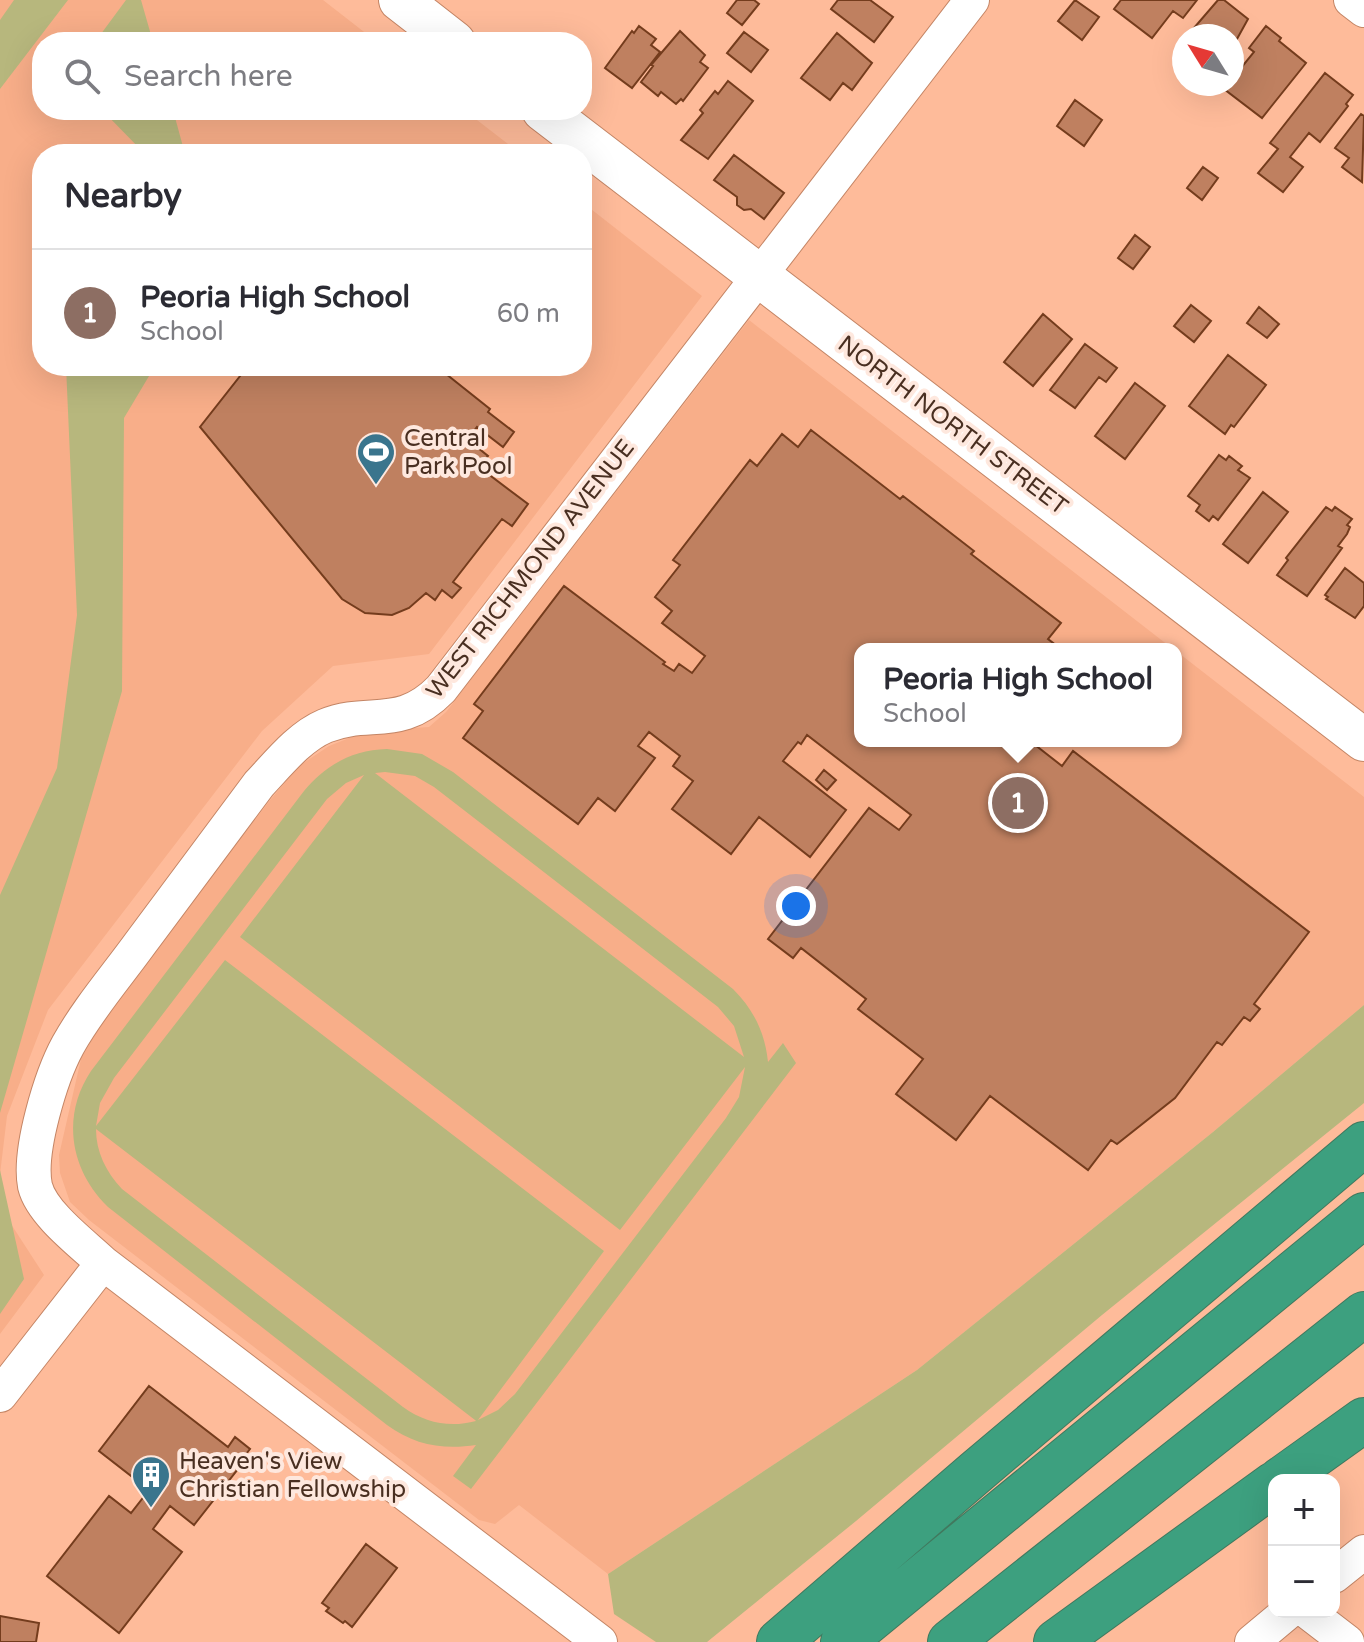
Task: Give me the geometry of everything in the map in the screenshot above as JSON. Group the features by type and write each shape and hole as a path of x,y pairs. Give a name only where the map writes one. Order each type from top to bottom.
{"highway":[{"path":"779,1642 1364,1144"},
{"path":"843,1642 1364,1215"},
{"path":"950,1642 1364,1314"},
{"path":"1288,1474 1364,1420"},
{"path":"1056,1642 1268,1488"}],"street":[{"path":"400,0 441,32"},
{"name":"WEST RICHMOND AVENUE","path":"600,1642 103,1263 51,1213 35,1187 36,1153 44,1107 55,1075 79,1027 259,784 289,753 322,727 343,720 396,716 417,709 441,689 972,0"},
{"path":"1351,0 1364,10"},
{"name":"NORTH NORTH STREET","path":"556,120 587,144"},
{"name":"NORTH NORTH STREET","path":"592,148 1364,740"},
{"path":"0,1395 103,1263"},
{"path":"1340,1571 1364,1552"},
{"path":"1316,1618 1347,1642"}],"shaded area":[{"path":"0,0 323,0 364,32 32,32 32,120 477,120 508,144 32,144 32,376 592,376 592,210 702,296 429,654 333,666 262,731 48,1010 7,1116 0,1174"},
{"path":"749,320 1165,643 854,643 854,747 1182,747 1182,656 1364,797 1364,1005 1213,1132 917,1370 608,1574 519,1505 495,1524 479,1520 89,1220 70,1202 60,1173 59,1155 81,1059 109,1009 271,799 299,766 329,746 367,731 429,727 446,712"},
{"path":"0,1207 44,1275 0,1334"}],"green space":[{"path":"14,0 68,0 44,32 32,32 32,47 0,89 0,20"},
{"path":"126,0 141,0 150,32 102,32"},
{"path":"112,120 176,120 182,144 135,144"},
{"path":"66,376 149,376 124,418 122,691 0,1113 0,895 57,768 77,615"},
{"path":"374,750 422,754 453,772 733,989 757,1022 768,1062 783,1043 796,1063 471,1489 453,1476 476,1445 452,1447 429,1444 387,1425 108,1207 85,1176 74,1142 76,1106 91,1071 304,791 321,774 341,761","holes":["375,773 415,776 434,787 718,1007 734,1026 744,1057","364,775 240,937 620,1230 745,1067 739,1097 726,1118 515,1394 498,1410 478,1420 604,1251 225,960 96,1126 100,1103 114,1078 327,799 346,783","96,1129 476,1421 438,1423 403,1407 122,1189 111,1176 98,1146"]},
{"path":"1364,1005 1364,1103 707,1642 656,1642 614,1614 608,1574 917,1370 1213,1132"},
{"path":"0,1170 24,1279 0,1314"}],"building":[{"path":"737,0 754,0 759,4 742,25 727,13"},
{"path":"838,0 870,0 893,17 874,42 831,9"},
{"path":"1075,0 1099,17 1082,40 1058,21"},
{"path":"1121,0 1197,0 1183,18 1173,11 1152,38 1114,9"},
{"path":"1218,0 1224,0 1248,19 1244,26 1197,24"},
{"path":"639,26 656,39 651,45 660,52 632,88 605,68"},
{"path":"1266,26 1306,63 1262,118 1233,96 1244,96 1244,64 1254,52 1249,48"},
{"path":"680,31 705,55 700,62 708,68 683,101 681,99 676,104 661,92 658,96 641,82"},
{"path":"744,32 768,50 751,72 727,53"},
{"path":"837,33 872,63 852,90 843,83 830,100 801,78"},
{"path":"1325,73 1353,95 1320,142 1309,133 1290,157 1303,167 1283,192 1258,173 1278,149 1270,143"},
{"path":"728,81 753,101 708,159 681,140 703,113 700,110 715,91 718,94"},
{"path":"1075,100 1102,120 1084,146 1057,126"},
{"path":"1361,114 1364,116 1362,182 1342,167 1349,158 1335,148"},
{"path":"734,155 784,193 764,219 751,209 744,210 737,205 737,197 714,180"},
{"path":"1203,167 1218,178 1202,200 1187,188"},
{"path":"1135,235 1150,247 1133,269 1118,258"},
{"path":"1191,305 1211,321 1194,342 1174,326"},
{"path":"1259,307 1279,324 1267,338 1247,323"},
{"path":"1043,314 1072,339 1033,386 1004,362"},
{"path":"1085,344 1117,368 1106,382 1099,377 1075,408 1050,390"},
{"path":"1228,355 1266,385 1234,427 1231,425 1225,434 1189,406"},
{"name":"Central Park Pool","path":"240,376 449,376 514,432 503,447 477,427 471,435 475,439 472,443 488,456 479,467 528,504 512,526 502,519 453,582 461,588 452,598 442,590 435,600 426,593 409,608 392,615 365,613 342,599 200,427"},
{"path":"1135,383 1165,406 1125,459 1095,436"},
{"path":"811,430 900,499 903,496 974,551 971,554 1061,623 1048,639 1053,643 854,643 854,747 1038,747 1062,766 1073,751 1309,932 1254,1004 1260,1009 1250,1021 1244,1017 1222,1045 1217,1042 1175,1098 1117,1144 1111,1140 1088,1170 990,1096 956,1140 896,1094 923,1059 858,1009 866,999 801,948 793,958 768,939 869,808 899,830 911,815 807,735 783,761 846,810 810,857 759,817 731,854 672,809 693,781 673,766 680,756 649,732 638,746 655,758 615,811 598,798 578,824 463,738 483,711 474,704 564,586 665,662 663,664 674,671 679,664 692,673 705,656 662,623 672,611 655,597 680,565 673,560 750,460 757,466 782,434 798,447"},
{"path":"1219,455 1226,460 1229,456 1242,466 1238,470 1250,478 1218,520 1213,516 1209,521 1196,511 1200,505 1188,496"},
{"path":"1263,492 1288,512 1248,563 1223,544"},
{"path":"1326,507 1332,511 1335,507 1352,519 1347,525 1350,527 1347,534 1338,546 1342,548 1307,596 1277,575 1288,560 1286,558"},
{"path":"1345,568 1364,583 1364,606 1355,618 1326,599 1328,597 1325,595"},
{"path":"824,770 836,780 827,790 816,780"},
{"name":"Heaven's View Christian Fellowship","path":"149,1386 228,1447 235,1437 250,1449 243,1458 245,1460 194,1525 170,1506 153,1529 182,1552 119,1633 47,1576 109,1496 131,1513 149,1490 99,1451"},
{"path":"366,1544 397,1568 352,1627 326,1611 329,1608 322,1603"},
{"path":"0,1616 39,1623 36,1642 0,1642"}],"place":[{"name":"Central Park Pool","path":"376,486"},
{"name":"Peoria High School","path":"1018,803"},
{"name":"Heaven's View Christian Fellowship","path":"151,1509"}]}
